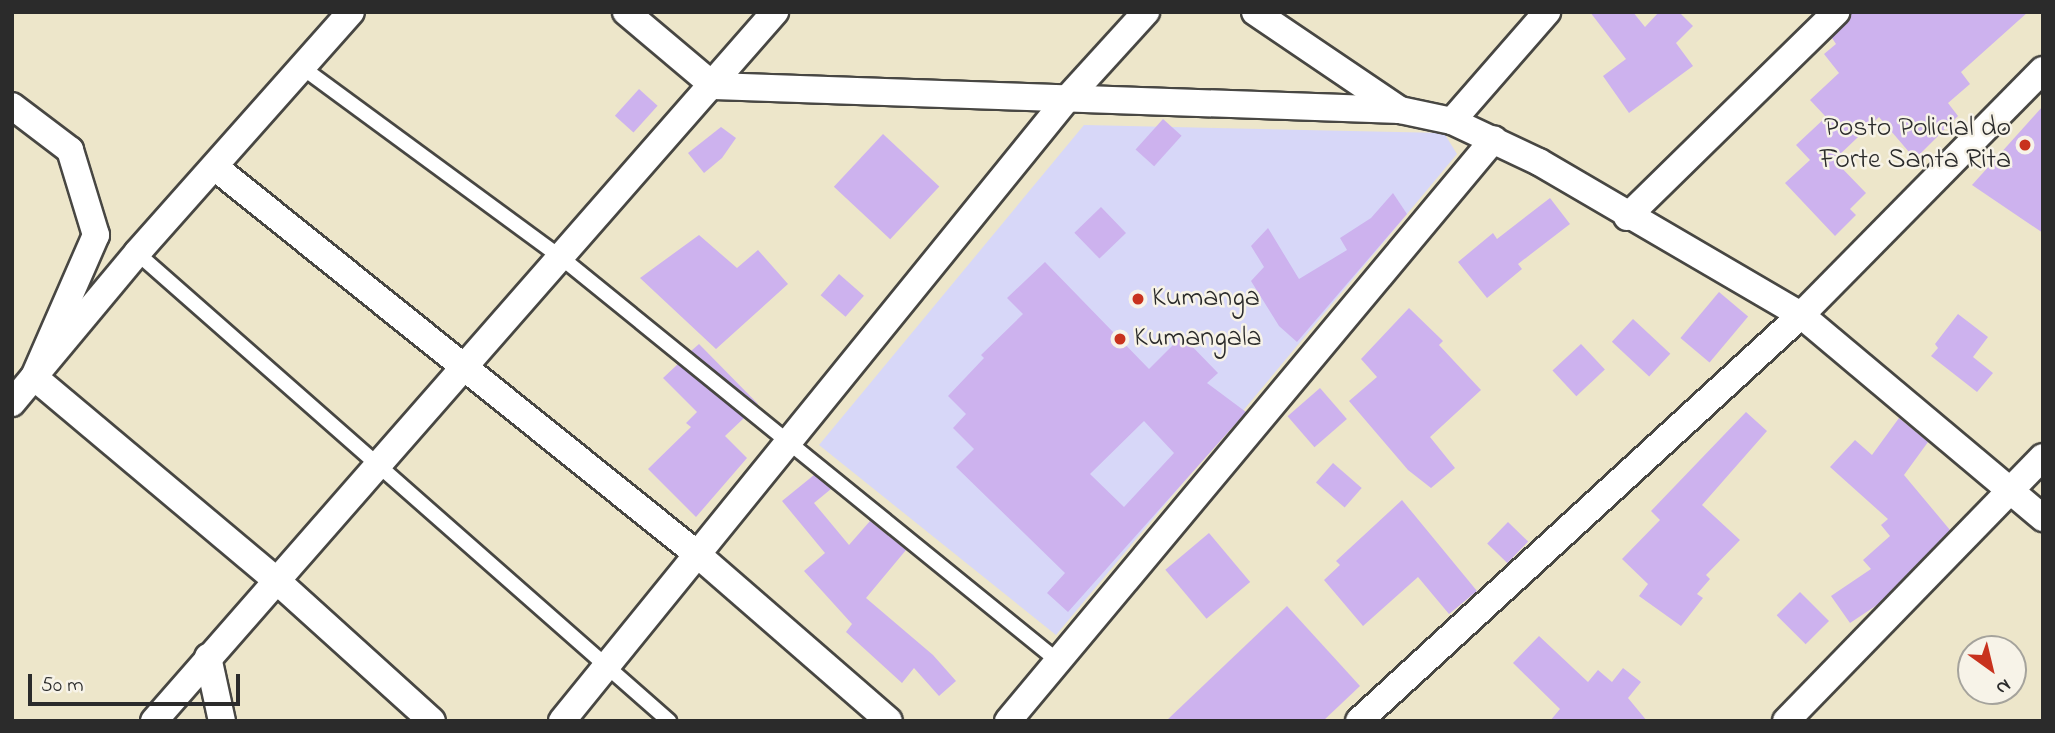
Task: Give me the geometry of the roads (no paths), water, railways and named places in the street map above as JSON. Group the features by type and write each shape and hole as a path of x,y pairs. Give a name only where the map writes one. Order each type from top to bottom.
{"street":[{"path":"12,403 137,253 216,168 351,12"},
{"path":"626,12 714,86 1399,110 1452,121 1494,139 1801,315 2010,486 2043,518"},
{"path":"154,721 276,580 563,259 775,12"},
{"path":"562,721 1066,100 1146,12"},
{"path":"1255,12 1399,110"},
{"path":"1452,121 1547,12"},
{"path":"1627,217 1836,12"},
{"path":"1359,721 1801,315 2043,70"},
{"path":"12,106 70,150 96,235 34,377"},
{"path":"1009,721 1494,139"},
{"path":"216,168 697,554 889,721"},
{"path":"34,377 276,580 432,721"},
{"path":"1786,721 2010,486 2043,457"},
{"path":"208,657 222,721"}],"lane":[{"path":"303,68 563,259 790,440 1058,661"},
{"path":"137,253 669,721"}],"place":[{"name":"Posto Policial do Forte Santa Rita","path":"2025,145"},
{"name":"Kumanga","path":"1138,299"},
{"name":"Kumangala","path":"1120,339"}]}
